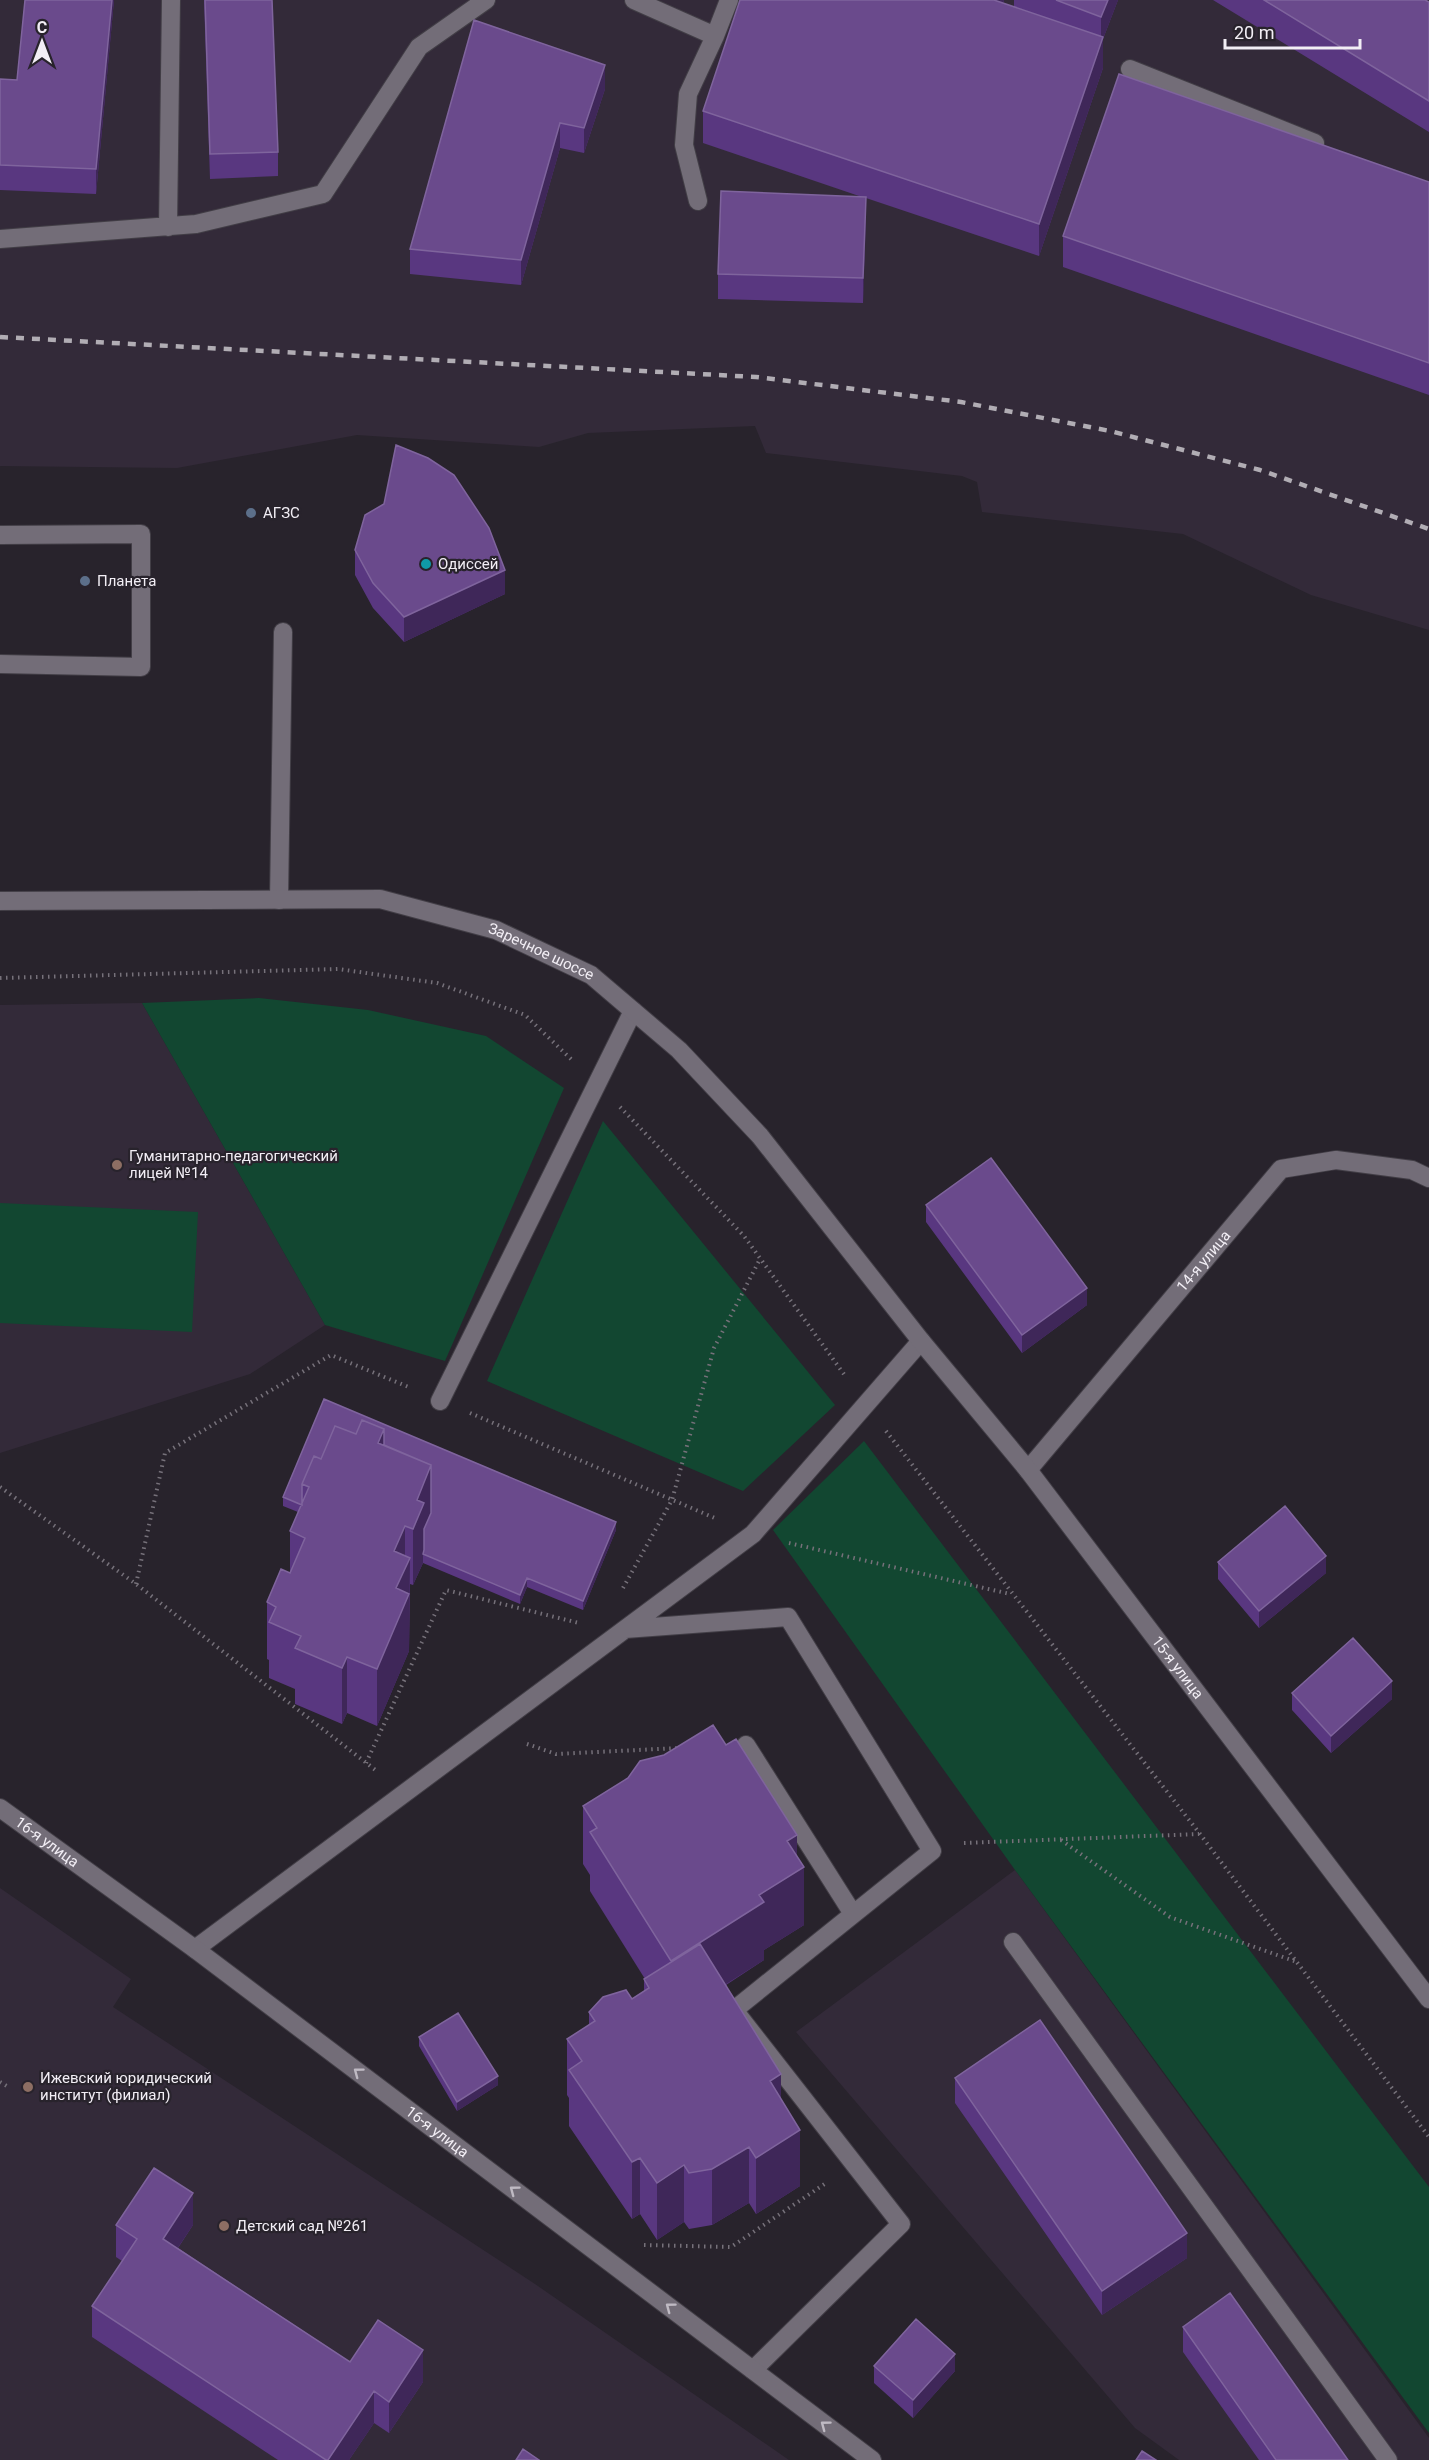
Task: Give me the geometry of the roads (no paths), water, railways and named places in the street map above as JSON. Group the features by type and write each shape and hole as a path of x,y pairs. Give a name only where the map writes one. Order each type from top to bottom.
{"main road":[{"path":"168,227 171,0"},
{"path":"0,239 196,225 323,194 419,47 486,0"},
{"path":"634,0 715,36"},
{"path":"698,201 684,145 688,94 729,0"},
{"path":"1130,69 1329,149"},
{"path":"0,535 141,534 141,667 0,664"},
{"path":"279,900 283,632"},
{"name":"Заречное шоссе","path":"0,901 380,899 496,930 591,975 679,1050 760,1136 921,1341"},
{"path":"440,1401 633,1011"},
{"name":"14-я улица","path":"1028,1470 1281,1169 1336,1160 1413,1170 1429,1178"},
{"path":"195,1949 753,1534 921,1341"},
{"name":"15-я улица","path":"921,1341 1028,1470 1429,1999"},
{"path":"625,1629 788,1617 932,1851 734,2010 901,2224 753,2370"},
{"path":"746,1745 853,1914"},
{"name":"16-я улица","path":"0,1808 195,1949 872,2460"},
{"path":"1013,1942 1388,2460"}],"railway":[{"path":"0,337 756,377 961,402 1110,431 1260,470 1429,529"}],"place":[{"name":"АГЗС","path":"251,513"},
{"name":"Одиссей","path":"426,564"},
{"name":"Планета","path":"85,581"},
{"name":"Гуманитарно-педагогический лицей №14","path":"117,1165"},
{"name":"Ижевский юридический институт (филиал)","path":"28,2087"},
{"name":"Детский сад №261","path":"224,2226"}]}
